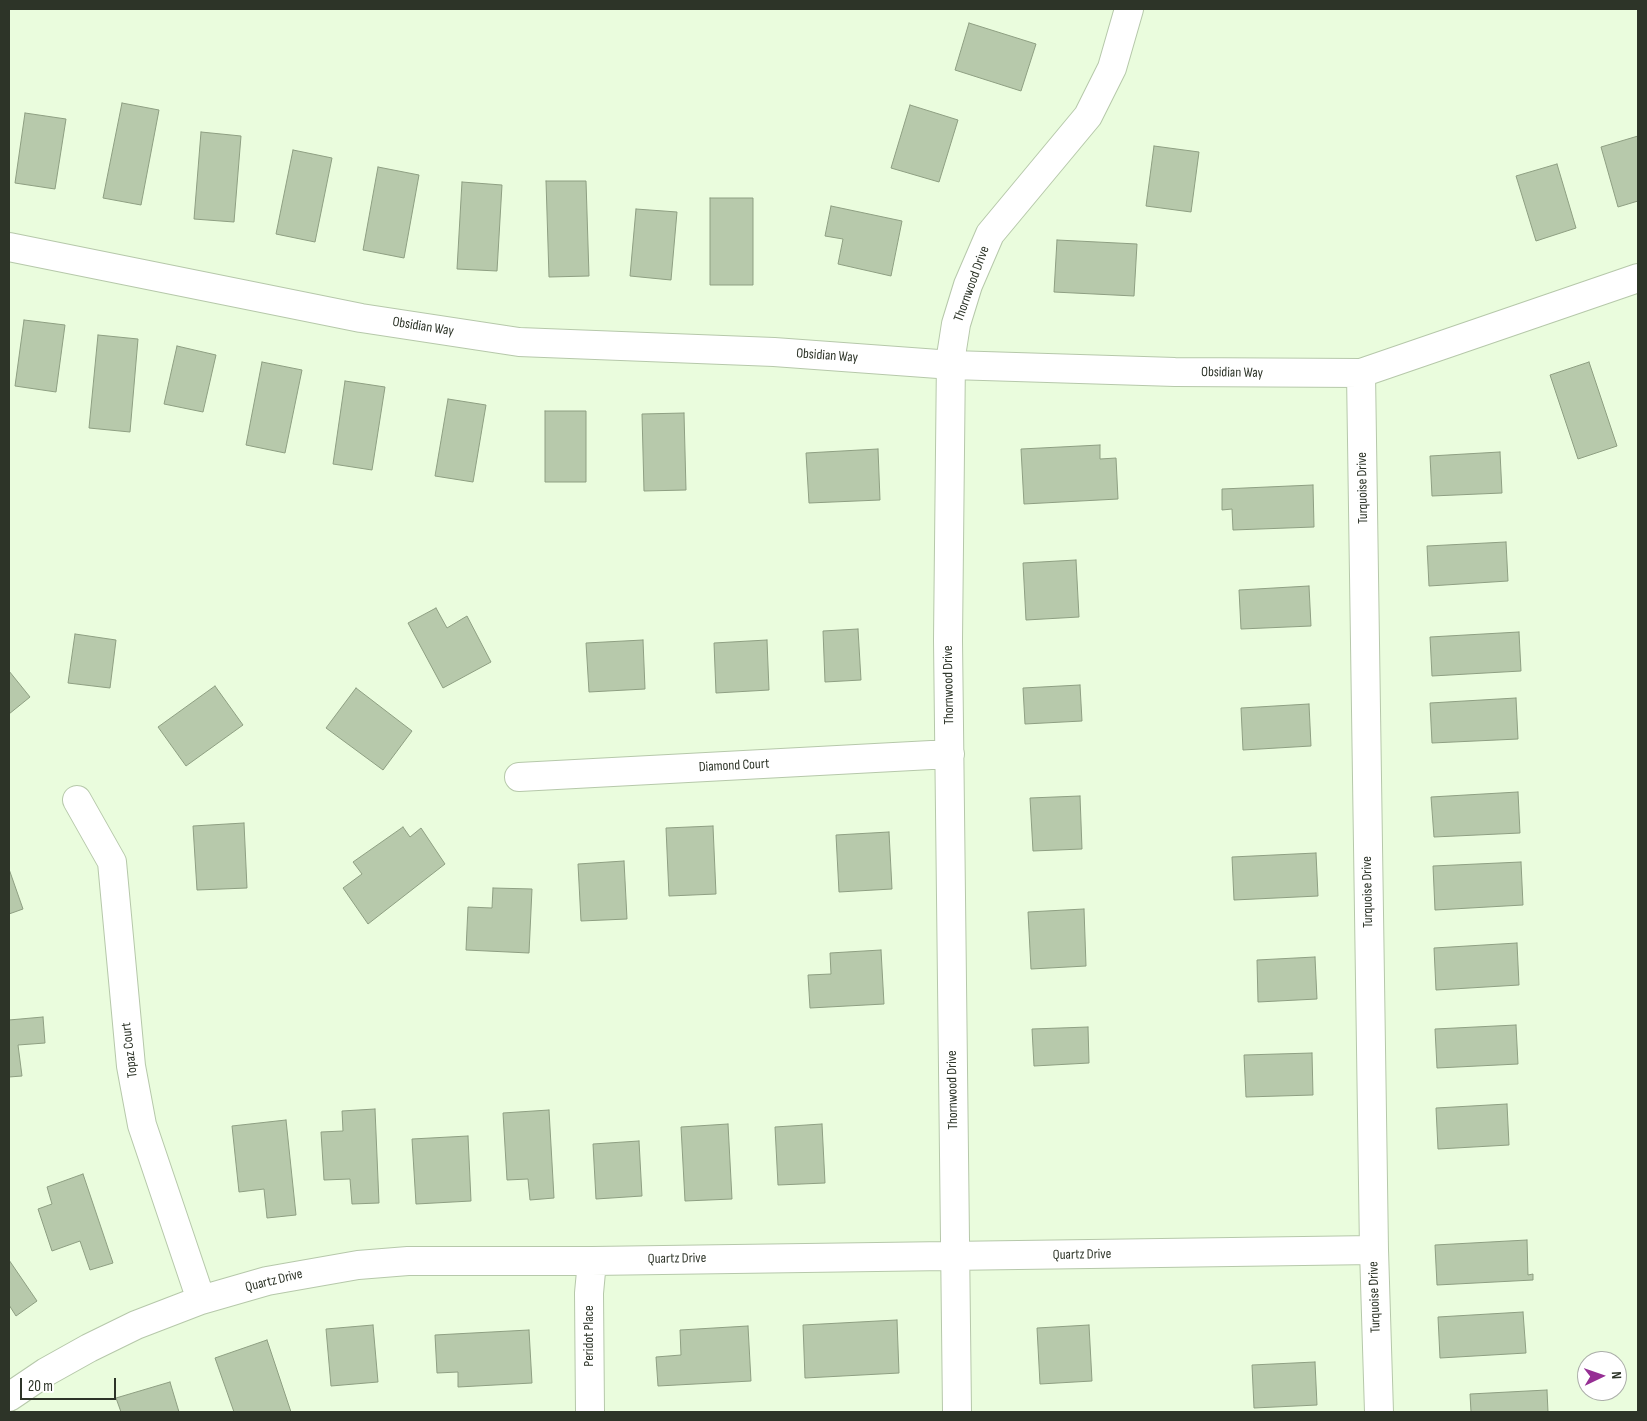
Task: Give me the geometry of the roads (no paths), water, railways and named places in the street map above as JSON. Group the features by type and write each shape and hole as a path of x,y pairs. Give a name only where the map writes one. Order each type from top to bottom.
{"street":[{"name":"Thornwood Drive","path":"957,1412 948,640 952,366 956,324 968,285 990,234 1088,116 1112,68 1129,9"},
{"name":"Obsidian Way","path":"9,247 361,318 519,342 774,352 952,366 1175,372 1361,373 1638,278"},
{"name":"Turquoise Drive","path":"1361,373 1374,1250 1379,1412"},
{"name":"Diamond Court","path":"519,778 950,754"},
{"name":"Topaz Court","path":"77,800 112,862 131,1066 142,1125 201,1300"},
{"name":"Quartz Drive","path":"9,1397 46,1372 89,1348 136,1325 201,1300 267,1281 358,1265 408,1261 592,1261 1374,1250"},
{"name":"Peridot Place","path":"590,1412 589,1294 592,1261"}]}
